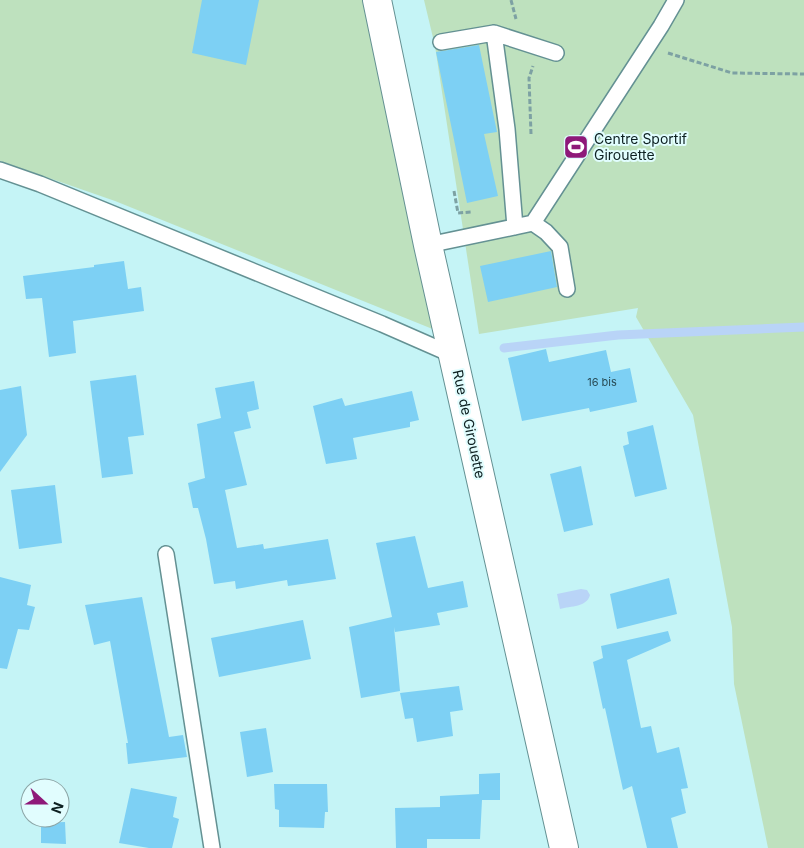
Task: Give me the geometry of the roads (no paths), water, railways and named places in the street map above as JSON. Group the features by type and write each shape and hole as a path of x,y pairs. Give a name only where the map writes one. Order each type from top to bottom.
{"street":[{"name":"Rue de Girouette","path":"377,0 428,245 564,848"}],"lane":[{"path":"428,245 533,223 676,0"},
{"path":"494,33 507,129 515,227"},
{"path":"441,42 494,33 556,53"},
{"path":"0,170 40,184 354,312 454,356"},
{"path":"533,223 546,232 560,247 567,289"},
{"path":"166,554 212,848"}],"water":[{"path":"581,589 587,590 590,595 586,602 560,609 557,594"}],"waterway":[{"path":"504,348 618,335 804,327"}],"place":[{"name":"Centre Sportif Girouette","path":"576,147"}]}
